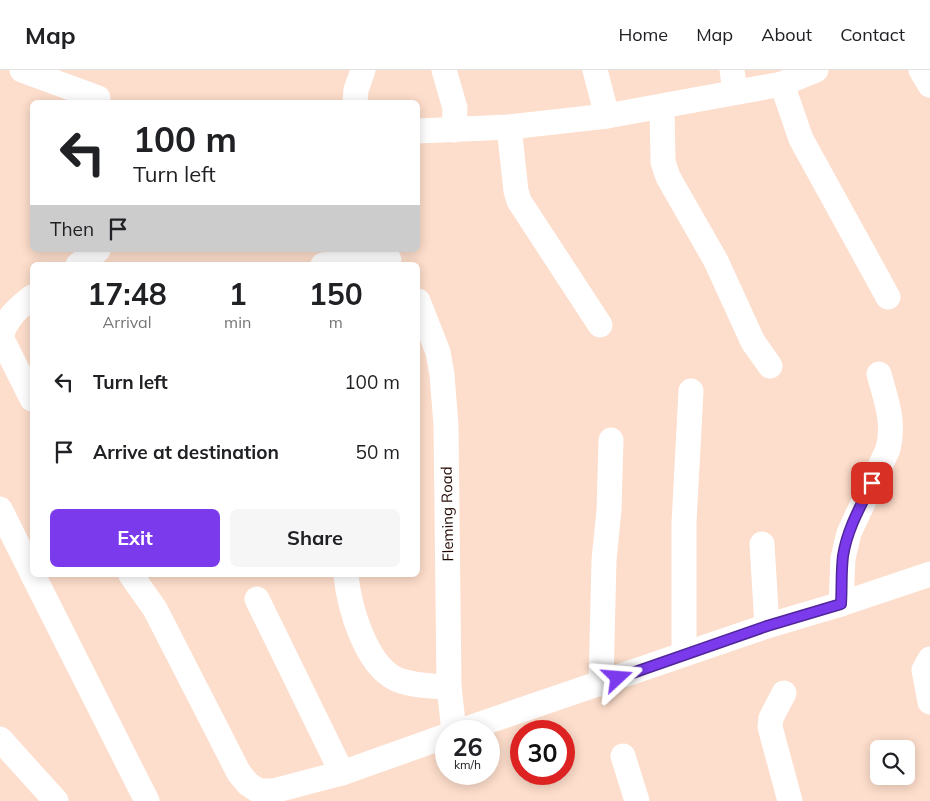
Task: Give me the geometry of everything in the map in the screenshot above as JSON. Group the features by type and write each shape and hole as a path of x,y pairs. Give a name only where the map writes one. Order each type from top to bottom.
{"street":[{"path":"22,70 98,98"},
{"path":"355,100 356,90 363,70"},
{"path":"444,70 455,108 454,130"},
{"path":"594,70 607,116"},
{"path":"420,131 509,127 607,116 662,107 733,81 782,84 816,70"},
{"path":"921,70 930,84"},
{"path":"782,84 801,139 888,297"},
{"path":"662,107 663,162 668,177 716,261 753,342 770,366"},
{"path":"509,127 516,192 519,202 600,325"},
{"path":"82,262 95,252"},
{"path":"351,262 389,258"},
{"path":"30,299 9,318 1,337 30,395"},
{"name":"Fleming Road","path":"420,307 438,352 443,383 446,426 449,687 453,720"},
{"path":"841,604 843,558 849,533 888,449 891,437 890,413 879,374"},
{"path":"684,654 684,523 691,391"},
{"path":"601,684 604,560 609,510 611,440"},
{"path":"0,508 30,568"},
{"path":"762,544 767,626"},
{"path":"493,720 767,626 841,604 930,574"},
{"path":"35,577 147,801"},
{"path":"131,577 154,609 239,773 248,784 259,791 273,791 342,773 435,740"},
{"path":"346,577 354,618 366,645 384,671 397,679 424,685 449,687"},
{"path":"257,599 342,773"},
{"path":"930,659 924,670 930,702"},
{"path":"784,693 771,718 770,727 790,801"},
{"path":"0,738 56,801"},
{"path":"623,756 637,801"}],"route":[{"path":"618,678 767,626 841,604 845,546 855,517 872,483"}]}
